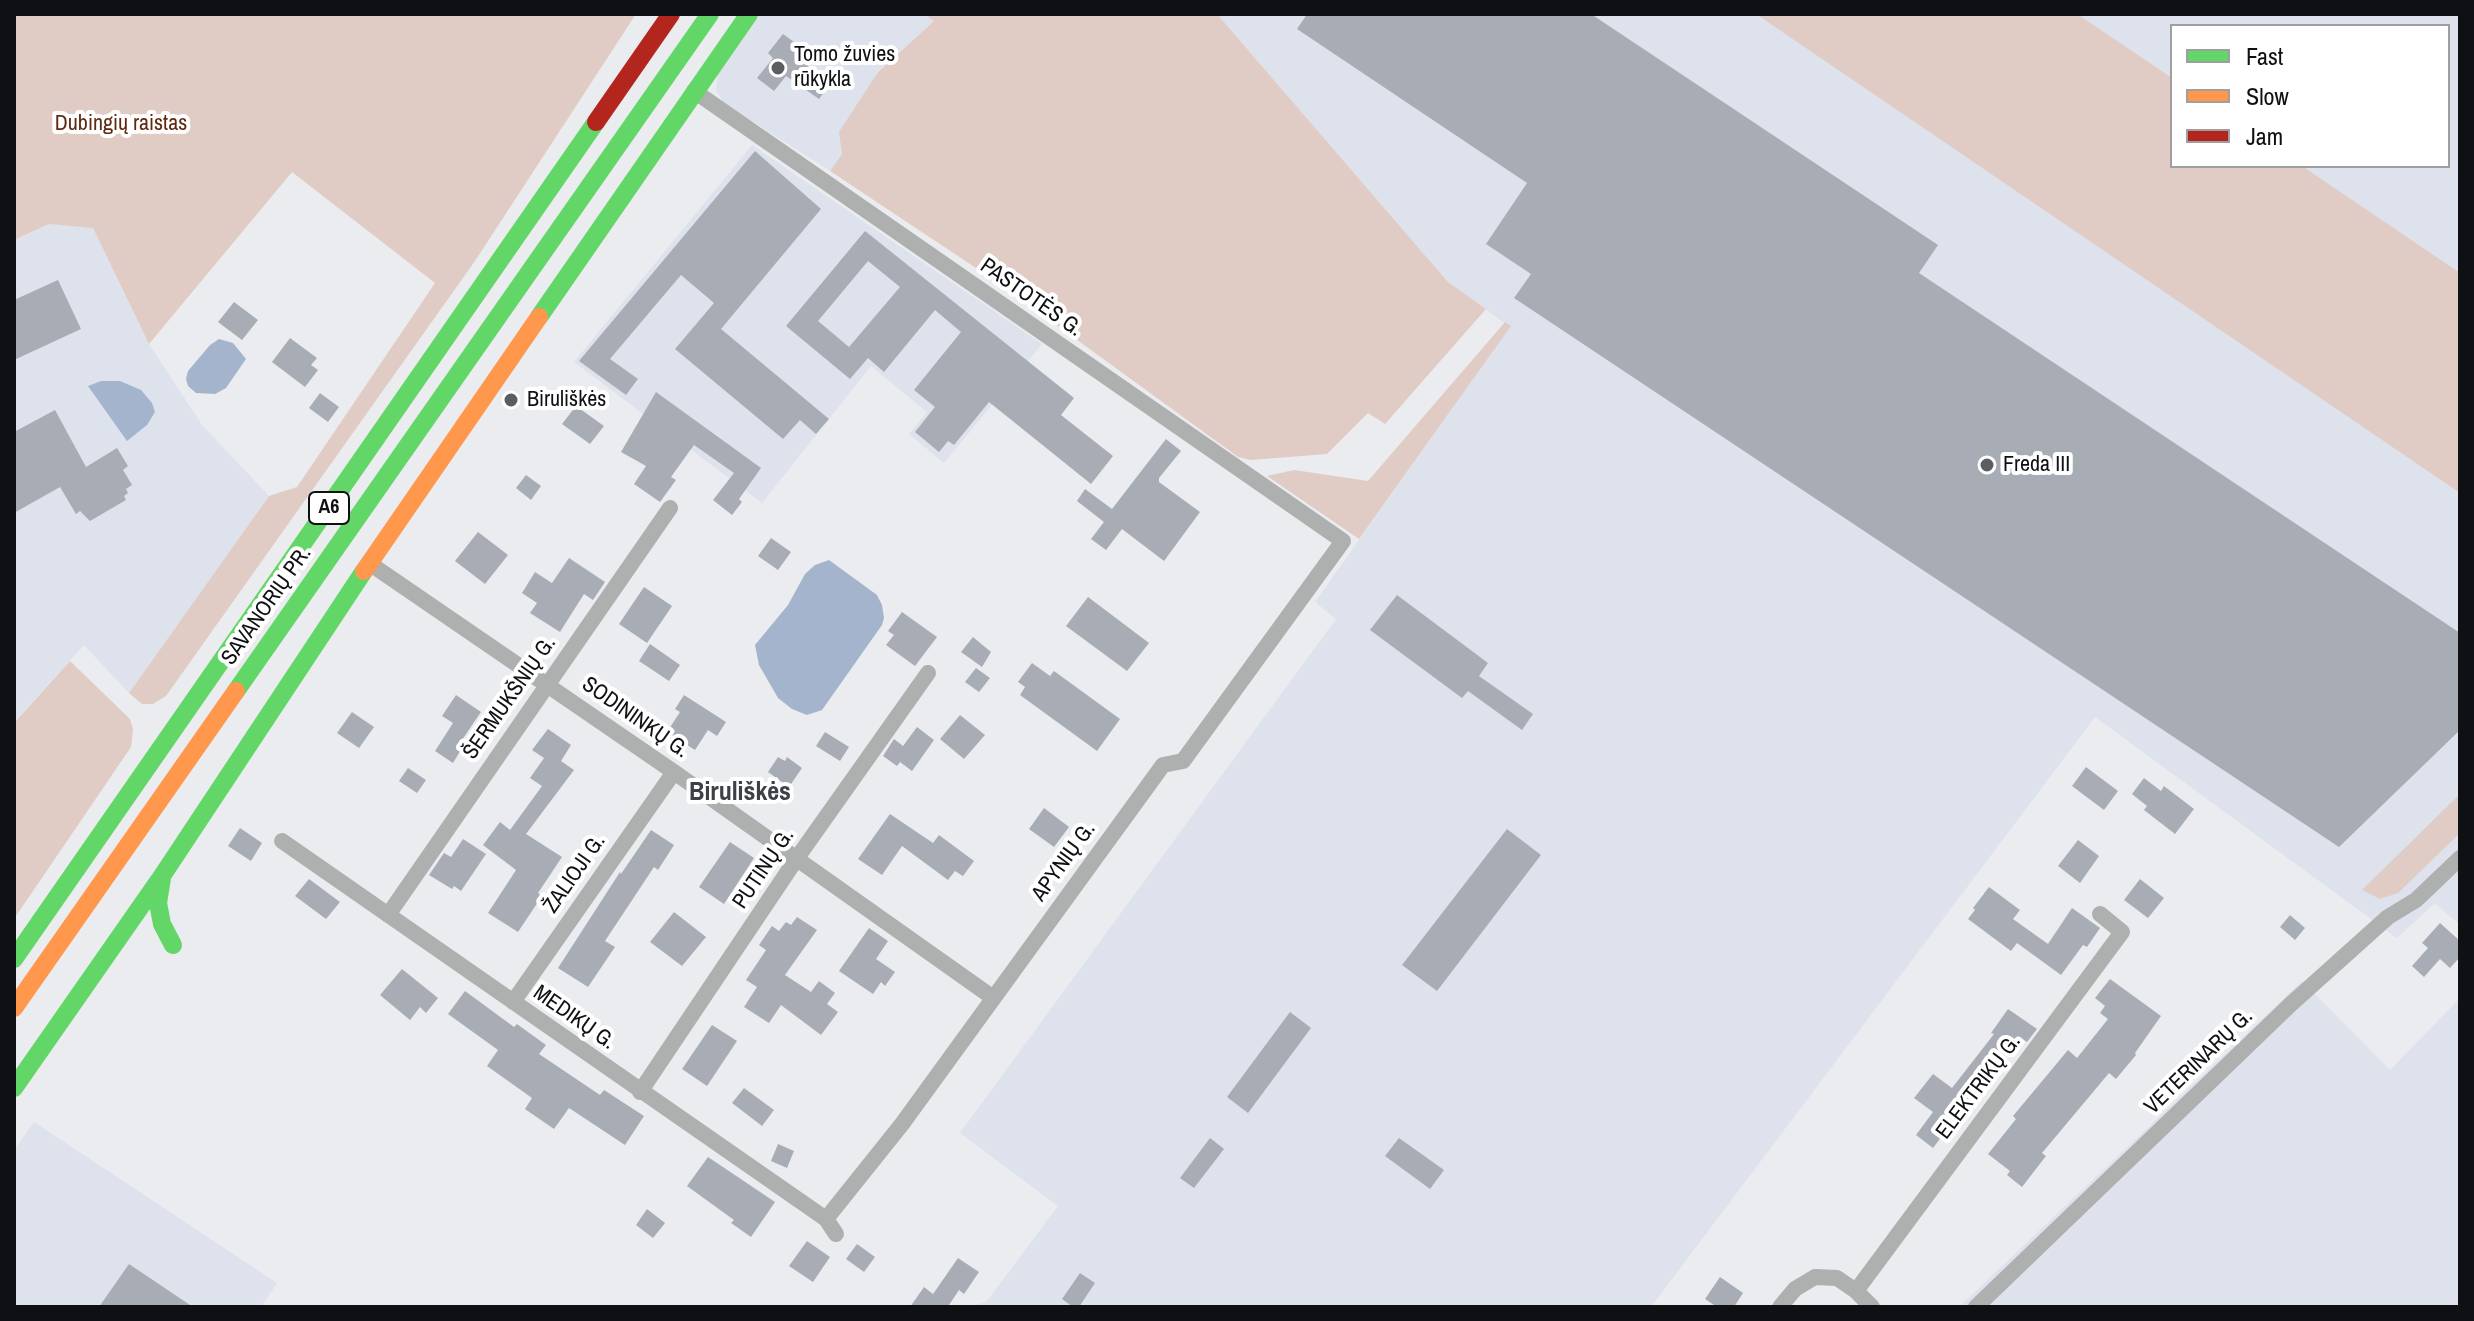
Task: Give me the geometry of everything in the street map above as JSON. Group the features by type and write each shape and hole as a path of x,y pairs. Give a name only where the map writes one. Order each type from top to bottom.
{"highway":[{"name":"SAVANORIŲ PR.","path":"14,959 671,14"},
{"name":"SAVANORIŲ PR.","path":"14,1008 710,14"},
{"path":"14,1088 162,876 369,563 749,14"},
{"path":"104,958 144,944 173,945 162,924 158,903 162,876"}],"street":[{"name":"PASTOTĖS G.","path":"694,91 1343,541"},
{"name":"ŠERMUKŠNIŲ G.","path":"388,915 670,508"},
{"name":"APYNIŲ G.","path":"826,1219 902,1124 1163,765 1183,761 1343,541"},
{"name":"SODININKŲ G.","path":"369,563 674,772 992,997"},
{"name":"PUTINŲ G.","path":"640,1092 797,858 928,673"},
{"name":"ŽALIOJI G.","path":"513,1002 674,772"},
{"name":"MEDIKŲ G.","path":"282,841 826,1219 836,1234"},
{"name":"VETERINARŲ G.","path":"1976,1307 2291,1004 2388,917 2416,900 2460,858"},
{"name":"ELEKTRIKŲ G.","path":"1856,1291 2122,932 2100,914"},
{"path":"1780,1307 1795,1289 1815,1277 1837,1278 1872,1307"}],"shaded area":[{"path":"758,14 924,14 934,21 877,72 842,154 830,171 724,103 716,90 718,70"},
{"path":"1217,14 2460,14 2460,925 2435,903 2397,938 2095,717 1651,1307 970,1307 987,1301 1058,1206 960,1133 1336,619 1315,602 1510,327 1448,282"},
{"path":"752,145 1042,344 944,463 909,434 927,412 871,366 762,503 574,362"},
{"path":"49,224 93,227 149,344 202,425 269,496 129,693 84,645 14,722 14,240"},
{"path":"2302,981 2390,1070 2460,998 2460,1307 1959,1307"},
{"path":"34,1122 277,1283 261,1307 14,1307 14,1150"}],"green space":[{"name":"Dubingių raistas","path":"14,14 636,14 475,261 166,696 153,704 142,704 129,693 269,496 297,487 435,283 292,172 149,344 93,228 49,224 14,240"},
{"path":"924,14 1217,14 1448,282 1486,309 1385,424 1368,413 1327,454 1251,460 1238,457 1003,286 830,171 842,154 839,132 878,72 934,21"},
{"path":"1756,14 2077,14 2170,77 2170,168 2305,168 2460,273 2460,493"},
{"path":"1505,322 1511,326 1359,539 1267,476 1294,470 1368,481"},
{"path":"70,661 130,719 133,729 131,747 14,919 14,723"},
{"path":"2460,794 2460,833 2398,893 2380,899 2362,890"}],"water":[{"path":"219,339 233,343 246,359 226,388 215,394 196,393 188,386 188,371"},
{"path":"101,381 120,381 141,390 152,403 155,412 147,425 127,441 88,386"},
{"path":"829,560 877,595 884,618 822,710 807,715 792,709 778,698 759,665 755,645 788,605 805,574 815,565"}],"building":[{"name":"Freda III","path":"1307,14 1591,14 1938,245 1919,273 2460,633 2460,730 2339,847 1514,298 1531,274 1486,244 1527,183 1297,29"},
{"path":"783,34 805,50 798,59 831,83 819,99 786,76 774,91 757,78 773,58 768,53"},
{"path":"755,151 821,209 721,329 829,419 816,434 800,420 783,439 675,349 714,303 681,275 610,359 638,379 626,395 579,361"},
{"path":"865,231 1074,398 1061,415 1113,456 1091,484 989,402 954,445 948,441 939,452 915,432 935,407 914,390 961,332 935,310 884,372 868,358 850,379 786,326","holes":["868,261 900,287 849,347 818,321"]},
{"path":"58,280 81,329 14,360 14,300"},
{"path":"234,302 258,320 242,340 218,322"},
{"path":"290,338 317,358 311,365 318,370 305,387 272,362"},
{"path":"656,392 761,468 739,499 742,502 732,515 713,500 734,473 694,445 671,477 676,480 660,502 634,484 646,466 621,452"},
{"path":"320,393 339,407 328,422 309,408"},
{"path":"576,406 604,426 590,444 562,424"},
{"path":"55,410 86,467 117,448 128,466 123,470 132,485 126,489 126,500 90,521 80,511 76,514 60,487 14,513 14,432"},
{"path":"1166,439 1181,451 1159,482 1200,512 1164,561 1122,529 1106,550 1091,539 1104,522 1077,501 1085,489 1112,509"},
{"path":"526,475 541,486 531,500 516,488"},
{"path":"478,532 508,555 485,584 455,561"},
{"path":"771,538 791,552 778,570 758,556"},
{"path":"569,558 605,582 593,600 584,594 560,632 530,613 537,603 522,593 535,572 552,583"},
{"path":"644,587 672,606 647,643 619,624"},
{"path":"1397,595 1488,663 1479,676 1533,714 1522,730 1468,691 1462,698 1370,630"},
{"path":"1088,597 1149,643 1127,671 1066,626"},
{"path":"902,612 937,637 915,666 886,645 894,635 888,631"},
{"path":"973,637 991,652 982,667 961,652"},
{"path":"650,644 680,665 669,681 639,661"},
{"path":"1032,663 1050,676 1054,671 1120,719 1097,751 1020,695 1025,687 1018,682"},
{"path":"976,668 990,678 979,692 965,682"},
{"path":"456,695 481,712 458,746 462,748 453,763 435,751 453,723 442,716"},
{"path":"684,695 726,722 717,736 708,730 695,750 667,732 680,712 675,709"},
{"path":"352,712 374,727 359,748 337,733"},
{"path":"960,715 985,735 964,759 940,739"},
{"path":"917,727 934,740 912,771 900,762 897,766 883,756 894,739 903,746"},
{"path":"548,729 571,745 561,761 574,770 526,834 562,857 538,893 542,896 518,932 488,913 516,870 483,845 500,822 510,830 542,786 530,778 544,758 532,750"},
{"path":"825,732 849,747 840,761 816,746"},
{"path":"778,757 785,761 787,757 802,768 789,787 768,772"},
{"path":"2086,767 2118,791 2104,810 2072,786"},
{"path":"408,768 426,780 417,793 399,781"},
{"path":"2144,778 2161,791 2164,786 2194,809 2175,834 2144,810 2147,806 2132,794"},
{"path":"1044,808 1069,827 1054,847 1029,829"},
{"path":"890,814 933,843 939,835 974,861 963,876 955,871 948,880 902,846 882,875 858,859"},
{"path":"240,828 262,843 251,861 228,846"},
{"path":"1507,829 1541,855 1437,991 1402,965"},
{"path":"651,830 674,845 658,870 654,867 605,941 615,947 588,987 558,968"},
{"path":"463,839 486,854 461,891 429,875 444,853 451,857"},
{"path":"2078,840 2099,856 2080,883 2058,866"},
{"path":"730,842 754,858 724,904 699,887"},
{"path":"309,879 340,902 326,919 295,896"},
{"path":"2140,879 2164,898 2148,918 2124,900"},
{"path":"1989,887 2020,910 2013,919 2048,944 2072,908 2100,928 2061,975 2017,943 2011,951 1968,919"},
{"path":"674,912 706,937 682,966 650,942"},
{"path":"2290,915 2305,928 2295,940 2280,927"},
{"path":"797,917 817,930 785,975 811,992 819,981 835,993 827,1004 838,1012 821,1035 781,1005 769,1023 744,1007 757,987 746,980 766,950 759,945 772,926 779,931 786,922 791,925"},
{"path":"2440,923 2460,941 2460,957 2450,968 2440,959 2424,977 2412,966 2428,948 2422,943"},
{"path":"869,928 888,941 876,959 895,972 885,986 881,982 873,994 839,971"},
{"path":"402,969 438,998 426,1013 420,1007 410,1020 380,995"},
{"path":"2110,979 2161,1016 2116,1079 2109,1073 2042,1153 2046,1156 2022,1187 2007,1175 2010,1171 1988,1154 2016,1119 2013,1116 2068,1050 2077,1058 2108,1019 2100,1013 2105,1006 2095,998"},
{"path":"465,991 514,1027 517,1024 546,1045 539,1054 600,1095 604,1090 644,1116 625,1145 569,1108 554,1129 525,1109 532,1098 487,1066 498,1050 448,1014"},
{"path":"2008,1009 2037,1029 2027,1042 2019,1037 2000,1066 1982,1089 1979,1087 1933,1148 1916,1135 1933,1112 1914,1098 1933,1074 1952,1088 1994,1034 1991,1033"},
{"path":"1290,1012 1311,1028 1248,1113 1227,1097"},
{"path":"712,1025 737,1041 707,1086 682,1069"},
{"path":"744,1088 774,1110 762,1126 732,1103"},
{"path":"1210,1138 1224,1149 1194,1188 1180,1178"},
{"path":"1399,1138 1444,1170 1430,1189 1385,1156"},
{"path":"778,1144 794,1151 787,1168 771,1161"},
{"path":"708,1157 775,1202 751,1237 731,1223 734,1220 687,1186"},
{"path":"647,1209 665,1223 653,1238 636,1225"},
{"path":"807,1241 830,1257 813,1282 789,1266"},
{"path":"857,1244 875,1257 864,1272 846,1259"},
{"path":"958,1258 979,1272 964,1294 959,1290 949,1305 952,1307 910,1307 924,1287 933,1294"},
{"path":"129,1264 193,1307 99,1307"},
{"path":"1080,1273 1095,1283 1079,1307 1073,1307 1062,1299"},
{"path":"1720,1277 1743,1293 1734,1307 1717,1307 1705,1299"}],"traffic: fast":[{"path":"236,691 710,14"},
{"path":"539,317 749,14"},
{"path":"14,959 596,122"},
{"path":"14,1088 162,876 364,571"},
{"path":"162,878 158,903 162,924 173,945"}],"traffic: slow":[{"path":"364,571 539,317"},
{"path":"14,1008 236,691"}],"traffic: jam":[{"path":"596,122 671,14"}],"place":[{"name":"Tomo žuvies rūkykla","path":"778,68"},
{"name":"Biruliškės","path":"511,400"},
{"name":"Freda III","path":"1987,465"}],"district":[{"name":"Biruliškės","path":"740,793"}]}
